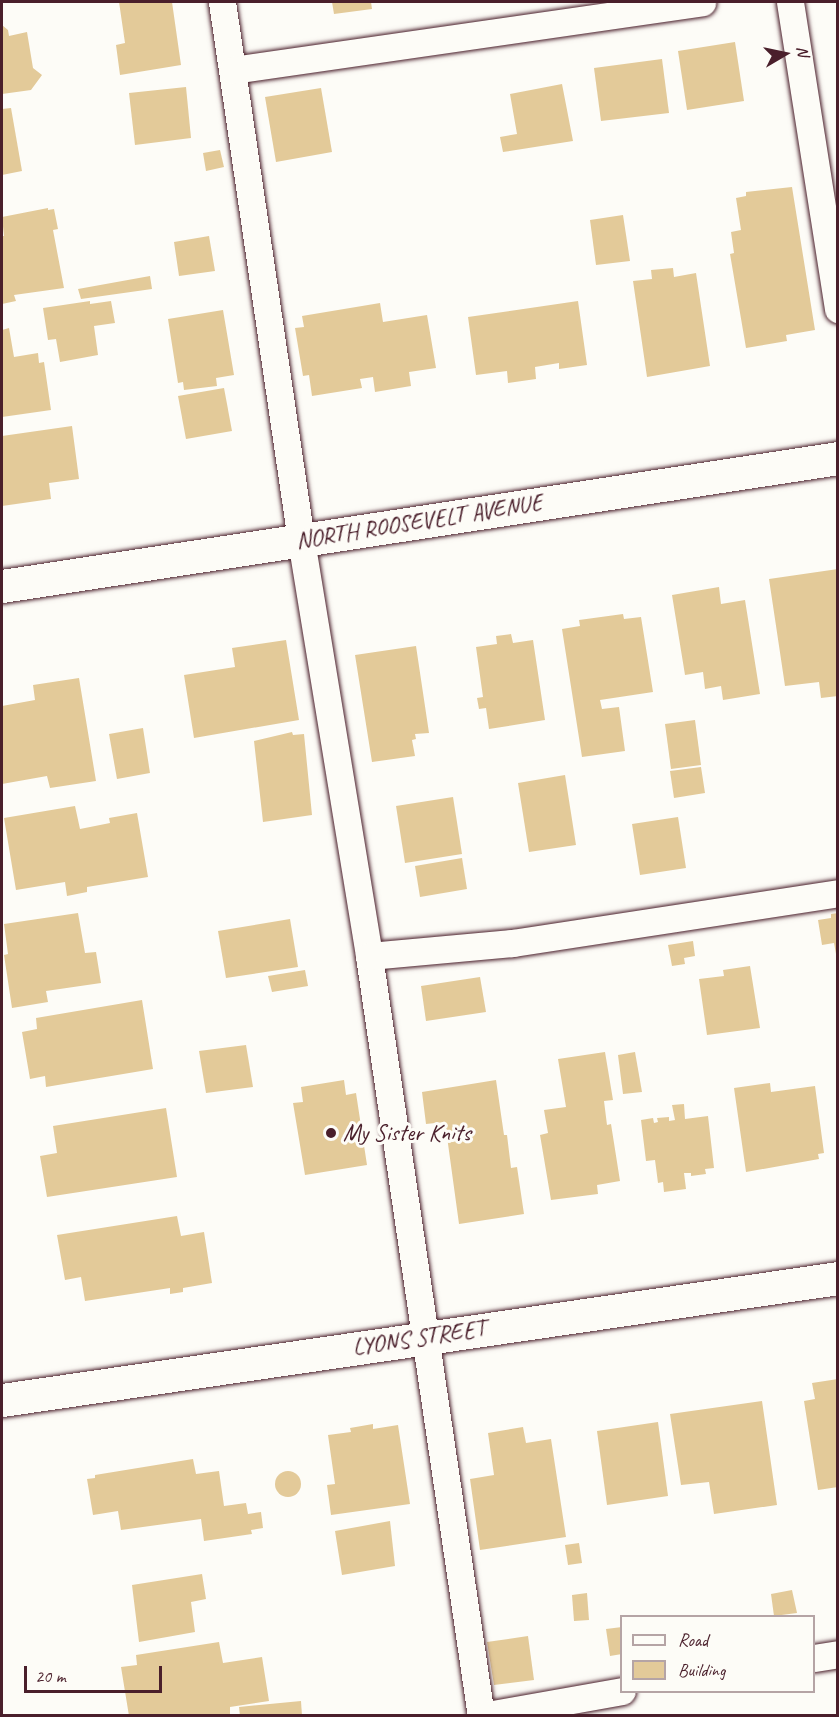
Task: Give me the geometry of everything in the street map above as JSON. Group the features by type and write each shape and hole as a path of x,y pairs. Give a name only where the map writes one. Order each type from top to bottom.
{"street":[{"name":"NORTH ROOSEVELT AVENUE","path":"2,586 837,458"},
{"name":"LYONS STREET","path":"2,1400 837,1278"}],"lane":[{"path":"222,2 302,540 369,956 423,1337 481,1716 620,1691"},
{"path":"233,70 702,2"},
{"path":"790,2 837,309"},
{"path":"369,956 512,943 837,893"},
{"path":"815,1658 837,1654"}],"building":[{"path":"119,2 172,2 181,65 120,75 116,45 125,43"},
{"path":"332,2 371,2 372,9 334,14"},
{"path":"2,25 8,30 9,36 27,32 33,68 42,75 31,90 2,94"},
{"path":"735,42 744,101 687,110 678,51"},
{"path":"662,59 669,113 601,121 594,68"},
{"path":"562,84 573,141 503,152 500,137 517,134 510,94"},
{"path":"186,87 191,138 135,145 129,93"},
{"path":"321,88 332,152 276,162 265,97"},
{"path":"11,108 22,171 2,175 2,109"},
{"path":"220,150 224,167 206,171 203,153"},
{"path":"792,187 815,330 786,335 787,341 746,348 730,254 734,253 731,232 741,230 736,198 746,196 746,192"},
{"path":"48,208 48,210 54,209 58,229 53,230 64,288 14,295 16,301 2,304 2,236 4,236 2,217"},
{"path":"623,215 630,261 596,265 590,220"},
{"path":"209,236 215,271 179,276 174,242"},
{"path":"673,268 674,277 696,273 710,366 647,377 633,281 652,279 651,270"},
{"path":"150,276 152,289 81,299 78,289"},
{"path":"90,301 90,304 111,301 115,323 94,326 98,355 60,362 56,339 48,340 43,308"},
{"path":"578,301 587,365 559,369 559,363 535,367 536,379 508,383 507,371 476,375 468,317"},
{"path":"380,303 383,322 427,315 436,368 409,372 411,386 375,392 373,377 360,379 362,388 312,396 309,375 303,376 295,328 304,327 302,316"},
{"path":"223,310 234,375 216,378 217,386 184,390 183,382 178,383 168,319"},
{"path":"9,328 14,357 38,353 39,363 44,362 51,410 2,417 2,330"},
{"path":"224,388 232,431 186,439 178,396"},
{"path":"72,426 79,479 49,483 51,499 2,506 2,436"},
{"path":"838,569 838,696 821,698 819,682 785,686 769,579"},
{"path":"719,587 721,604 745,600 760,694 723,700 721,686 705,689 703,672 685,675 672,595"},
{"path":"623,614 624,619 641,617 653,692 600,700 602,709 619,707 625,751 582,757 562,629 580,626 579,620"},
{"path":"511,634 513,643 533,640 545,720 489,729 486,708 479,709 477,698 483,697 476,647 497,644 496,636"},
{"path":"286,640 299,720 194,738 184,675 235,667 232,648"},
{"path":"416,646 429,733 415,734 416,739 412,740 415,756 372,762 355,655"},
{"path":"79,678 96,781 50,788 47,776 2,784 2,706 35,700 33,685"},
{"path":"695,720 701,765 671,769 665,724"},
{"path":"143,728 150,773 117,779 109,734"},
{"path":"292,732 293,735 304,734 312,815 263,822 254,741"},
{"path":"701,767 705,793 674,798 670,771"},
{"path":"565,775 576,845 529,852 518,783"},
{"path":"453,797 462,854 405,863 396,806"},
{"path":"75,806 80,829 110,823 109,818 137,813 148,877 87,887 87,892 67,896 65,882 16,890 4,818"},
{"path":"678,817 686,868 640,875 632,824"},
{"path":"462,858 467,889 420,897 415,866"},
{"path":"78,913 85,953 96,952 101,983 46,991 48,1002 12,1008 4,955 8,954 4,924"},
{"path":"838,913 838,954 836,954 834,943 822,945 818,920 831,918 831,914"},
{"path":"290,919 298,967 226,978 218,931"},
{"path":"693,941 695,956 684,958 685,964 672,966 668,945"},
{"path":"750,966 760,1028 707,1035 699,979 724,976 723,970"},
{"path":"305,970 308,986 272,992 268,976"},
{"path":"480,977 486,1012 426,1021 421,986"},
{"path":"142,1000 153,1069 46,1087 45,1076 30,1079 22,1032 37,1029 36,1018"},
{"path":"246,1045 253,1087 206,1093 199,1051"},
{"path":"605,1052 613,1100 604,1101 607,1125 611,1124 620,1181 597,1185 598,1194 551,1200 540,1135 548,1133 544,1110 566,1107 558,1059"},
{"path":"635,1052 642,1092 623,1094 618,1055"},
{"path":"344,1080 346,1095 356,1093 367,1165 305,1175 293,1103 303,1102 301,1087"},
{"path":"496,1080 504,1135 507,1135 511,1168 517,1167 524,1214 459,1224 445,1122 426,1124 422,1092"},
{"path":"770,1083 771,1092 815,1086 824,1153 818,1154 819,1159 746,1172 734,1088"},
{"path":"684,1104 685,1119 708,1116 714,1168 705,1169 706,1174 691,1176 691,1173 684,1173 686,1189 664,1192 663,1182 658,1183 655,1160 646,1161 641,1120 653,1118 654,1123 658,1122 657,1118 669,1117 669,1121 675,1120 672,1105"},
{"path":"166,1108 177,1177 47,1197 40,1156 57,1153 53,1126"},
{"path":"177,1216 181,1236 204,1232 212,1283 183,1288 183,1292 170,1294 170,1288 85,1301 81,1277 65,1280 57,1235"},
{"path":"838,1379 838,1487 818,1490 804,1401 815,1399 812,1383"},
{"path":"762,1401 777,1505 714,1514 709,1482 681,1485 670,1414"},
{"path":"658,1422 668,1496 607,1505 597,1431"},
{"path":"373,1424 373,1429 398,1425 410,1504 331,1515 327,1485 335,1484 328,1435 351,1432 350,1428"},
{"path":"523,1427 526,1443 551,1439 566,1537 480,1550 470,1479 494,1475 488,1433"},
{"path":"193,1459 196,1474 219,1471 224,1506 246,1503 248,1514 261,1512 263,1528 251,1530 252,1534 204,1541 201,1519 121,1530 118,1511 93,1515 87,1479 95,1478 95,1475"},
{"path":"288,1471 297,1475 301,1484 297,1493 288,1497 279,1493 275,1484 279,1475"},
{"path":"390,1521 395,1566 342,1575 335,1531"},
{"path":"579,1543 582,1563 568,1565 565,1545"},
{"path":"202,1574 206,1599 191,1602 195,1632 139,1642 132,1585"},
{"path":"792,1590 797,1613 774,1615 771,1594"},
{"path":"587,1593 589,1620 574,1621 572,1595"},
{"path":"620,1627 620,1654 610,1656 606,1629"},
{"path":"528,1636 534,1680 494,1685 487,1642"},
{"path":"219,1642 223,1663 262,1657 269,1701 230,1707 230,1716 129,1716 121,1667 137,1665 136,1655"},
{"path":"301,1701 302,1716 240,1716 239,1707"}],"place":[{"name":"My Sister Knits","path":"331,1133"}]}
